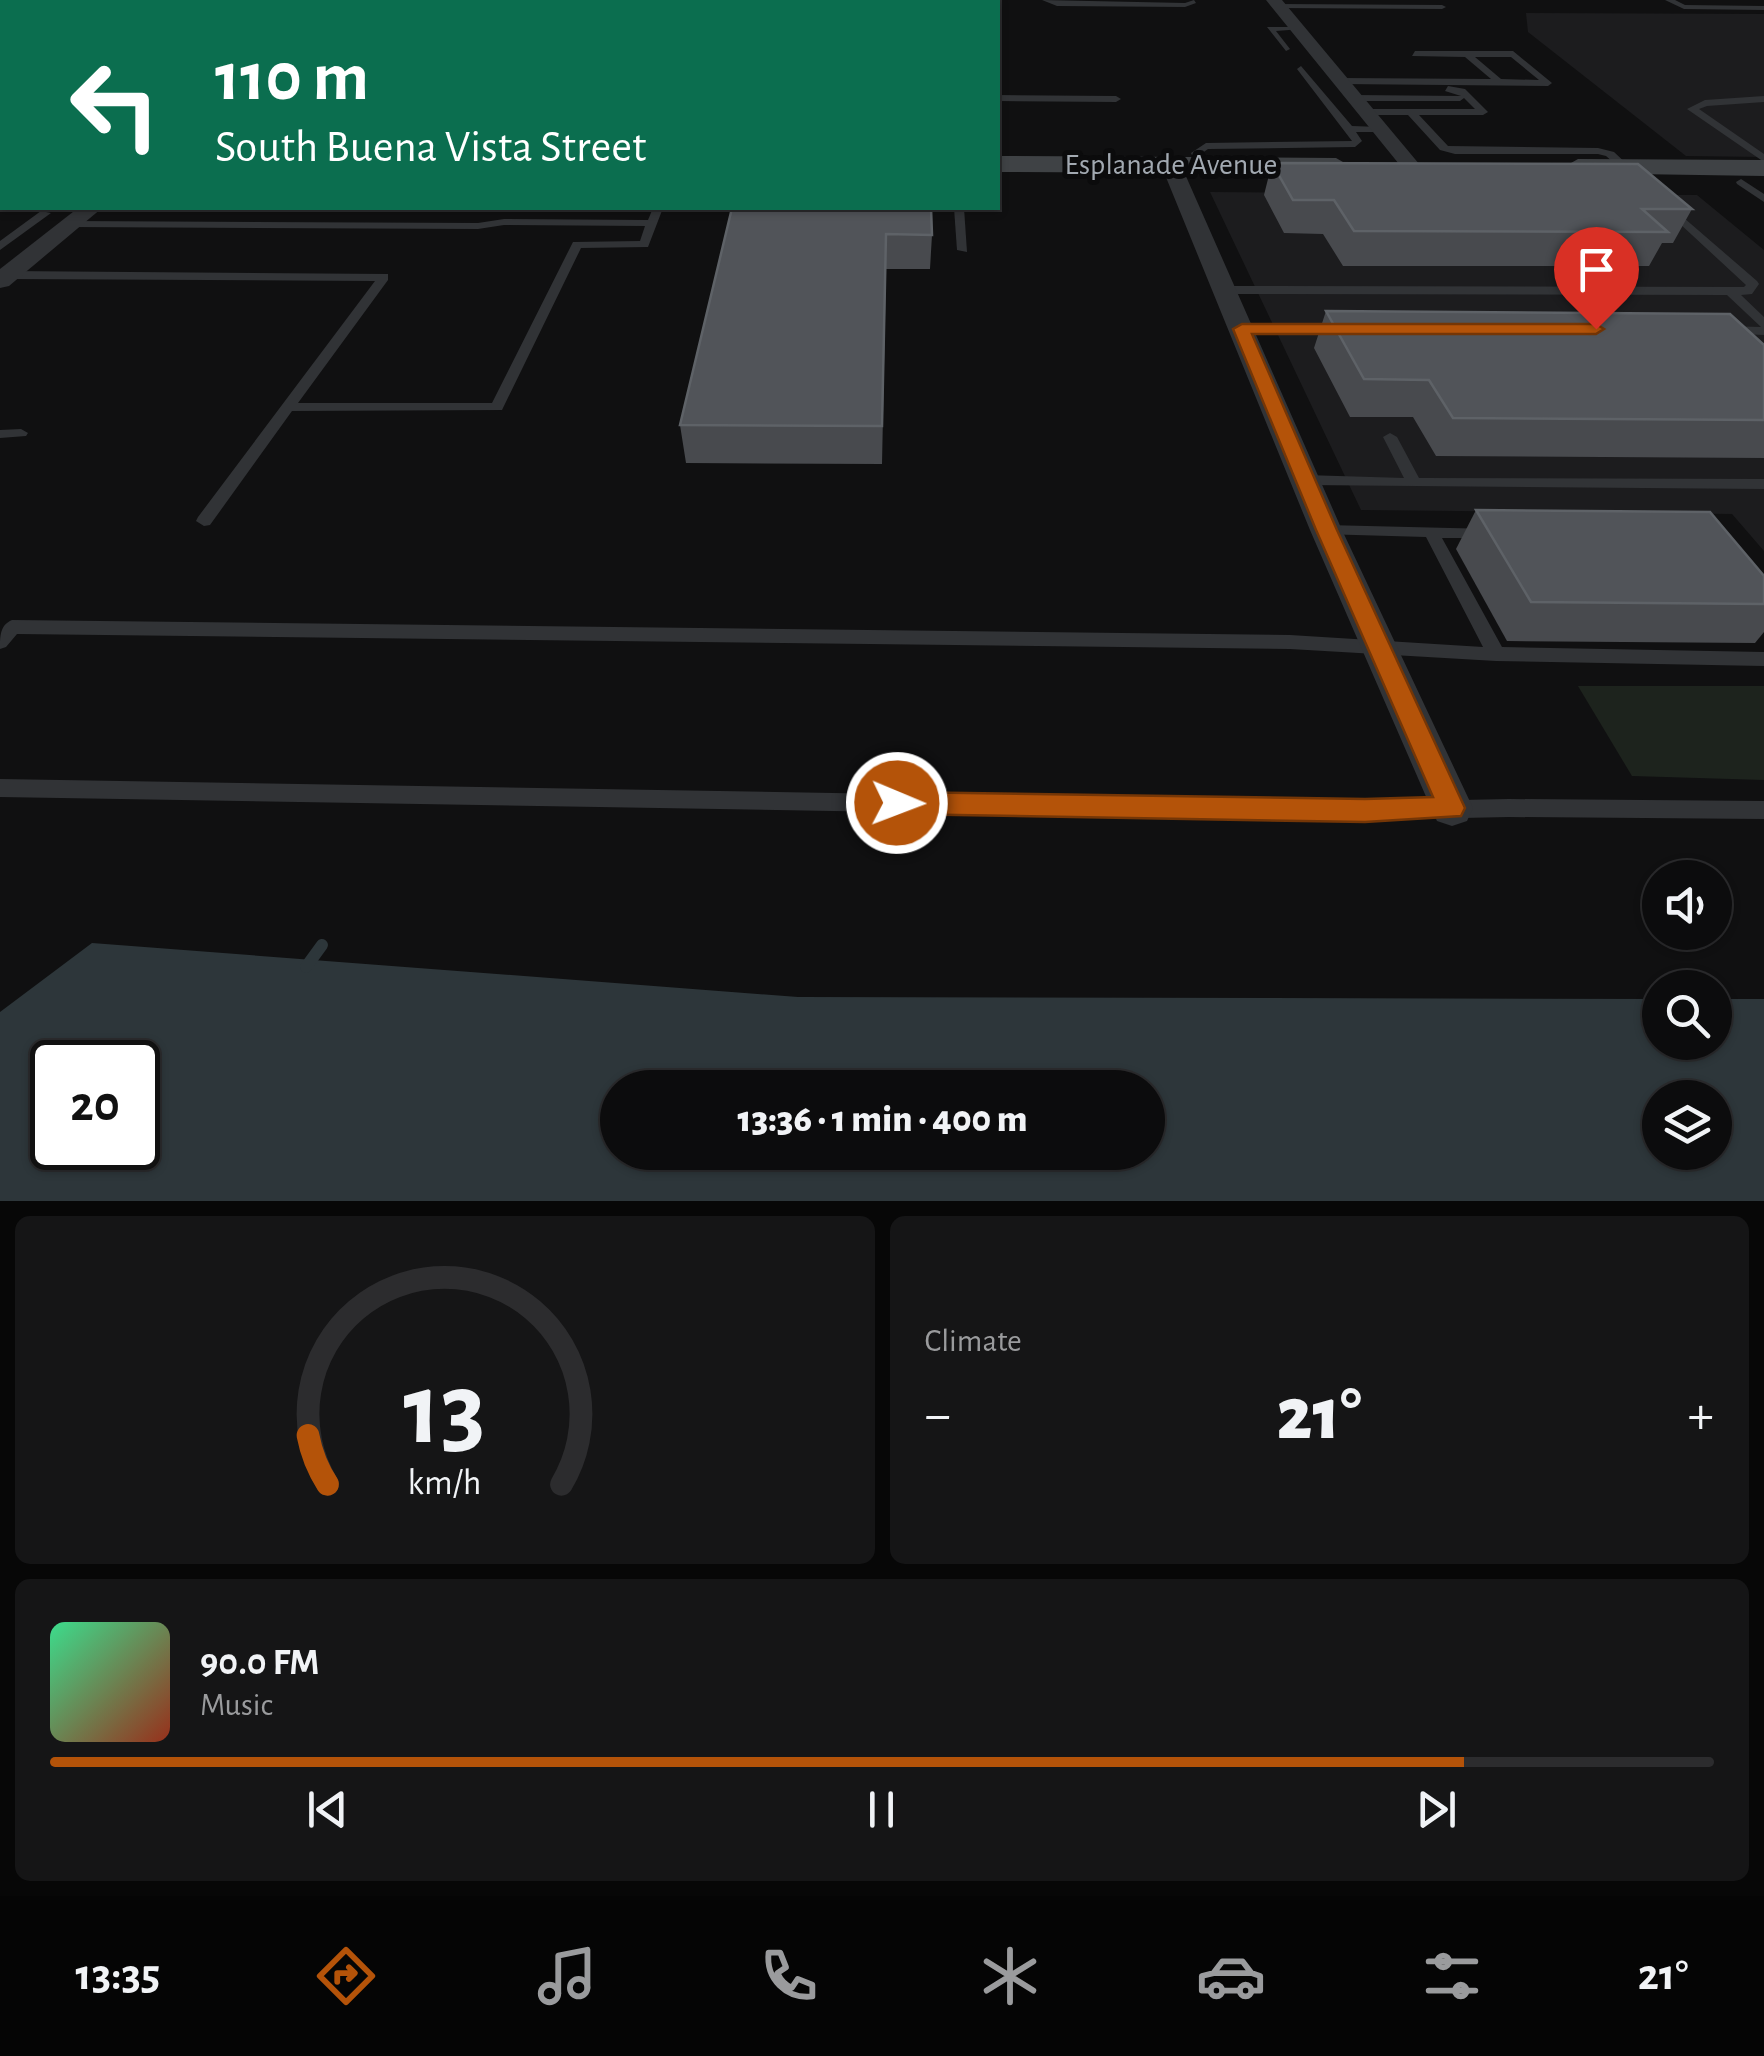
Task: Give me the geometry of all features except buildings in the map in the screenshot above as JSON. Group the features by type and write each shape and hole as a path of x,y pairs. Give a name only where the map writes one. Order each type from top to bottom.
{"main road":[{"name":"Esplanade Avenue","path":"1000,179 1184,170 1406,178 1494,159 1625,167 1758,183"},
{"name":"Esplanade Avenue","path":"1000,164 1406,178"},
{"name":"Esplanade Avenue","path":"1560,181 1758,183"}],"street":[{"path":"1277,3 1359,95 1406,178"},
{"path":"1184,170 1225,290 1326,530 1452,808"},
{"path":"4,278 81,215"}],"lane":[{"path":"1046,0 1056,4 1185,5 1192,3 1190,0"},
{"path":"1669,0 1684,6 1764,8"},
{"path":"1277,3 1442,7"},
{"path":"1286,49 1270,29 1298,29"},
{"path":"1359,95 1401,85 1548,83 1513,54 1415,54"},
{"path":"1467,54 1498,82"},
{"path":"1184,170 1206,146 1358,141 1302,69"},
{"path":"1401,85 1459,90 1483,112 1411,112 1359,95 1401,85"},
{"path":"1359,95 1470,98"},
{"path":"1000,98 1116,99"},
{"path":"1764,99 1705,104 1692,110 1764,159"},
{"path":"1411,112 1444,148 1494,159"},
{"path":"1349,129 1380,130"},
{"path":"1336,144 1346,156"},
{"path":"1225,290 1748,291 1753,284 1663,202"},
{"path":"0,249 49,210 130,224 652,223"},
{"path":"130,224 148,210"},
{"path":"317,225 330,210"},
{"path":"498,224 507,210"},
{"path":"288,407 497,407 577,244 644,245 657,210"},
{"path":"959,210 963,250"},
{"path":"0,249 35,252"},
{"path":"4,278 384,277 204,521"},
{"path":"1730,292 1764,327"},
{"path":"1709,330 1764,327"},
{"path":"1242,329 1362,329"},
{"path":"0,434 21,434"},
{"path":"1390,437 1414,483"},
{"path":"1305,480 1756,484 1764,503"},
{"path":"1326,530 1506,533"},
{"path":"1432,532 1496,654"},
{"path":"0,642 12,628 1378,644 1439,652 1764,659"},
{"path":"0,788 1365,811 1764,810"}],"shaded area":[{"path":"1526,13 1764,14 1764,157 1686,156 1528,32"},
{"path":"1210,192 1697,195 1764,250 1764,551 1732,514 1361,510"},
{"path":"1578,686 1764,686 1764,780 1632,776"},
{"path":"92,943 798,997 1642,999 1642,1060 1732,1060 1732,999 1764,999 1764,1201 0,1201 0,1012"}],"waterway":[{"path":"306,967 322,945"}],"route":[{"path":"897,803 1365,811 1452,808 1326,530 1242,329 1596,329"}]}
